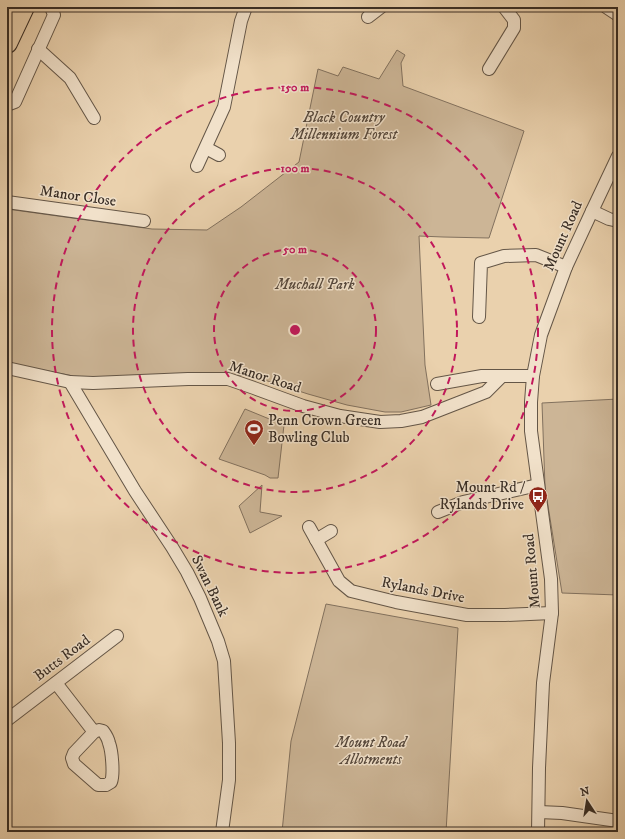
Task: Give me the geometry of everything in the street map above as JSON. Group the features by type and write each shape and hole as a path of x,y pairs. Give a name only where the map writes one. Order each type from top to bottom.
{"highway":[{"path":"7,42 24,7"}],"street":[{"path":"7,105 15,102 54,15 51,7"},
{"path":"197,166 224,106 241,21 246,7"},
{"path":"368,17 381,7"},
{"path":"489,69 514,28 514,20 504,7"},
{"path":"606,7 618,15"},
{"path":"38,49 70,78 94,118"},
{"path":"206,148 219,155"},
{"name":"Mount Road","path":"538,832 543,683 552,613 551,579 531,431 533,376 541,335 566,267 618,156"},
{"name":"Manor Close","path":"7,202 144,221"},
{"path":"592,211 609,219 618,221"},
{"path":"480,318 481,263 504,256 536,255 566,267"},
{"name":"Manor Road","path":"7,368 70,382 94,383 228,379 303,406 340,416 380,422 401,421 422,417 486,392 502,376"},
{"path":"437,384 482,376 533,376"},
{"path":"465,379 468,399"},
{"name":"Swan Bank","path":"70,382 135,491 187,572 200,598 218,641 224,661 229,780 222,832"},
{"path":"438,512 464,502 538,485"},
{"name":"Rylands Drive","path":"309,527 339,581 351,592 467,615 552,613"},
{"path":"316,540 331,531"},
{"name":"Butts Road","path":"7,720 118,636"},
{"path":"56,683 94,732"},
{"path":"539,812 562,813 618,821"}],"green space":[{"name":"Muchall Park","path":"397,50 405,55 401,63 403,86 524,131 489,238 419,236 425,365 431,405 401,412 385,412 347,405 249,375 94,380 7,363 7,209 152,229 207,230 241,207 299,162 318,69 338,76 343,67 379,79"},
{"path":"618,399 618,595 562,593 545,487 542,403"},
{"name":"Penn Crown Green Bowling Club","path":"245,409 284,425 278,478 270,478 219,459"},
{"path":"262,485 260,512 282,516 250,533 239,506"},
{"name":"Mount Road Allotments","path":"326,604 458,628 446,832 282,832 291,741"}],"place":[{"name":"Penn Crown Green Bowling Club","path":"254,446"},
{"name":"Mount Rd / Rylands Drive","path":"538,513"}],"park label":[{"name":"Black Country Millennium Forest","path":"344,126"}]}
